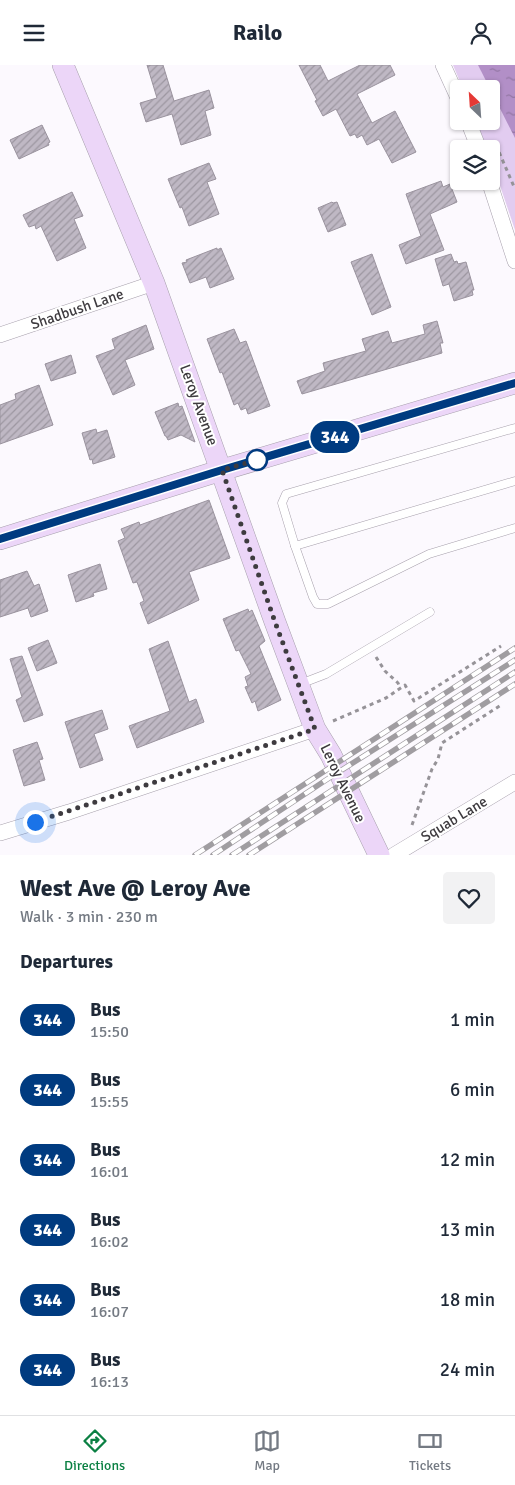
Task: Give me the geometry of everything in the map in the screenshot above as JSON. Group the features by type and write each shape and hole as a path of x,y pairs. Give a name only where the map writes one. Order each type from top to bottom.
{"street":[{"name":"Leroy Avenue","path":"63,65 154,283 315,729 331,755 380,855"},
{"path":"443,65 450,80"},
{"path":"492,190 515,261"},
{"name":"Shadbush Lane","path":"0,335 154,283"},
{"path":"0,539 222,470 515,383"},
{"path":"0,833 79,809 315,729"},
{"name":"Squab Lane","path":"394,855 515,782"}],"lane":[{"path":"515,428 286,494 282,503 313,597 317,603 328,604 429,554 515,528"},
{"path":"296,546 515,481"},
{"path":"300,684 326,674 430,612"}],"path":[{"path":"493,138 515,189"},
{"path":"315,729 386,698 405,685 414,701 501,645"},
{"path":"370,647 385,671 398,683 400,688"},
{"path":"414,842 410,830 432,769 438,759 442,743 501,705"}],"shaded area":[{"path":"453,65 515,65 515,230 500,186 500,140 483,140 480,130 500,130 500,80 459,80"}],"water":[{"path":"478,65 515,65 515,138 500,108 500,80 486,80"}],"building":[{"path":"147,65 163,65 174,101 209,90 214,108 205,111 211,135 181,145 172,114 146,122 140,103 157,98"},
{"path":"299,65 320,65 328,81 360,65 390,65 395,75 357,94 372,123 395,111 416,152 392,163 379,139 367,145 362,135 357,138 355,134 350,136 336,109 323,116"},
{"path":"42,125 50,142 48,143 49,145 19,159 10,140"},
{"path":"209,163 216,179 207,182 219,214 189,226 168,179"},
{"path":"441,181 443,187 450,184 450,190 452,190 457,202 430,214 444,250 406,264 399,245 421,236 406,194"},
{"path":"72,192 83,216 74,219 86,248 57,261 41,226 36,229 35,225 29,227 23,215"},
{"path":"332,202 337,202 346,225 328,232 318,208"},
{"path":"217,248 217,250 221,248 234,279 210,288 206,277 190,283 182,263"},
{"path":"372,254 391,307 372,315 351,262"},
{"path":"451,254 454,262 457,261 458,264 466,262 474,290 472,290 473,295 454,301 449,284 443,286 435,259"},
{"path":"437,321 443,343 440,343 442,353 302,394 297,381 325,371 323,363 366,351 362,339 388,331 392,343 425,334 423,325"},
{"path":"146,325 154,349 125,360 135,385 113,395 96,356 115,349 112,339"},
{"path":"234,329 240,343 246,341 270,406 248,414 246,408 241,410 238,403 234,405 207,339"},
{"path":"71,355 76,373 51,381 45,364"},
{"path":"39,385 53,425 0,444 0,405 16,399 15,394"},
{"path":"178,403 179,407 182,406 195,442 181,435 168,440 165,436 155,412"},
{"path":"96,429 97,433 107,430 115,457 93,464 82,433"},
{"path":"209,500 230,558 189,572 199,600 148,624 140,603 144,601 137,582 133,583 118,541 125,538 121,529 139,522 140,525"},
{"path":"100,564 107,589 93,593 94,596 76,602 68,575"},
{"path":"27,571 34,586 39,584 48,611 31,617 28,608 0,617 0,580"},
{"path":"248,609 249,612 252,610 265,641 259,646 281,700 258,711 255,701 252,703 245,687 248,686 245,677 251,674 239,650 236,651 223,619"},
{"path":"48,640 57,663 37,671 28,648"},
{"path":"168,641 189,702 196,699 204,722 137,748 129,726 170,711 149,649"},
{"path":"22,656 43,715 24,722 16,700 22,697 10,659"},
{"path":"102,710 108,729 94,734 103,760 80,768 65,722"},
{"path":"37,742 43,759 39,760 45,780 24,786 13,750"}],"railway":[{"path":"195,855 515,648"},
{"path":"213,855 326,780 515,660"},
{"path":"232,855 515,672"},
{"path":"249,855 515,684"}],"bus line":[{"name":"344","path":"0,539 222,470 515,383"}],"route":[{"path":"35,822 315,729 222,470 257,460"}]}
